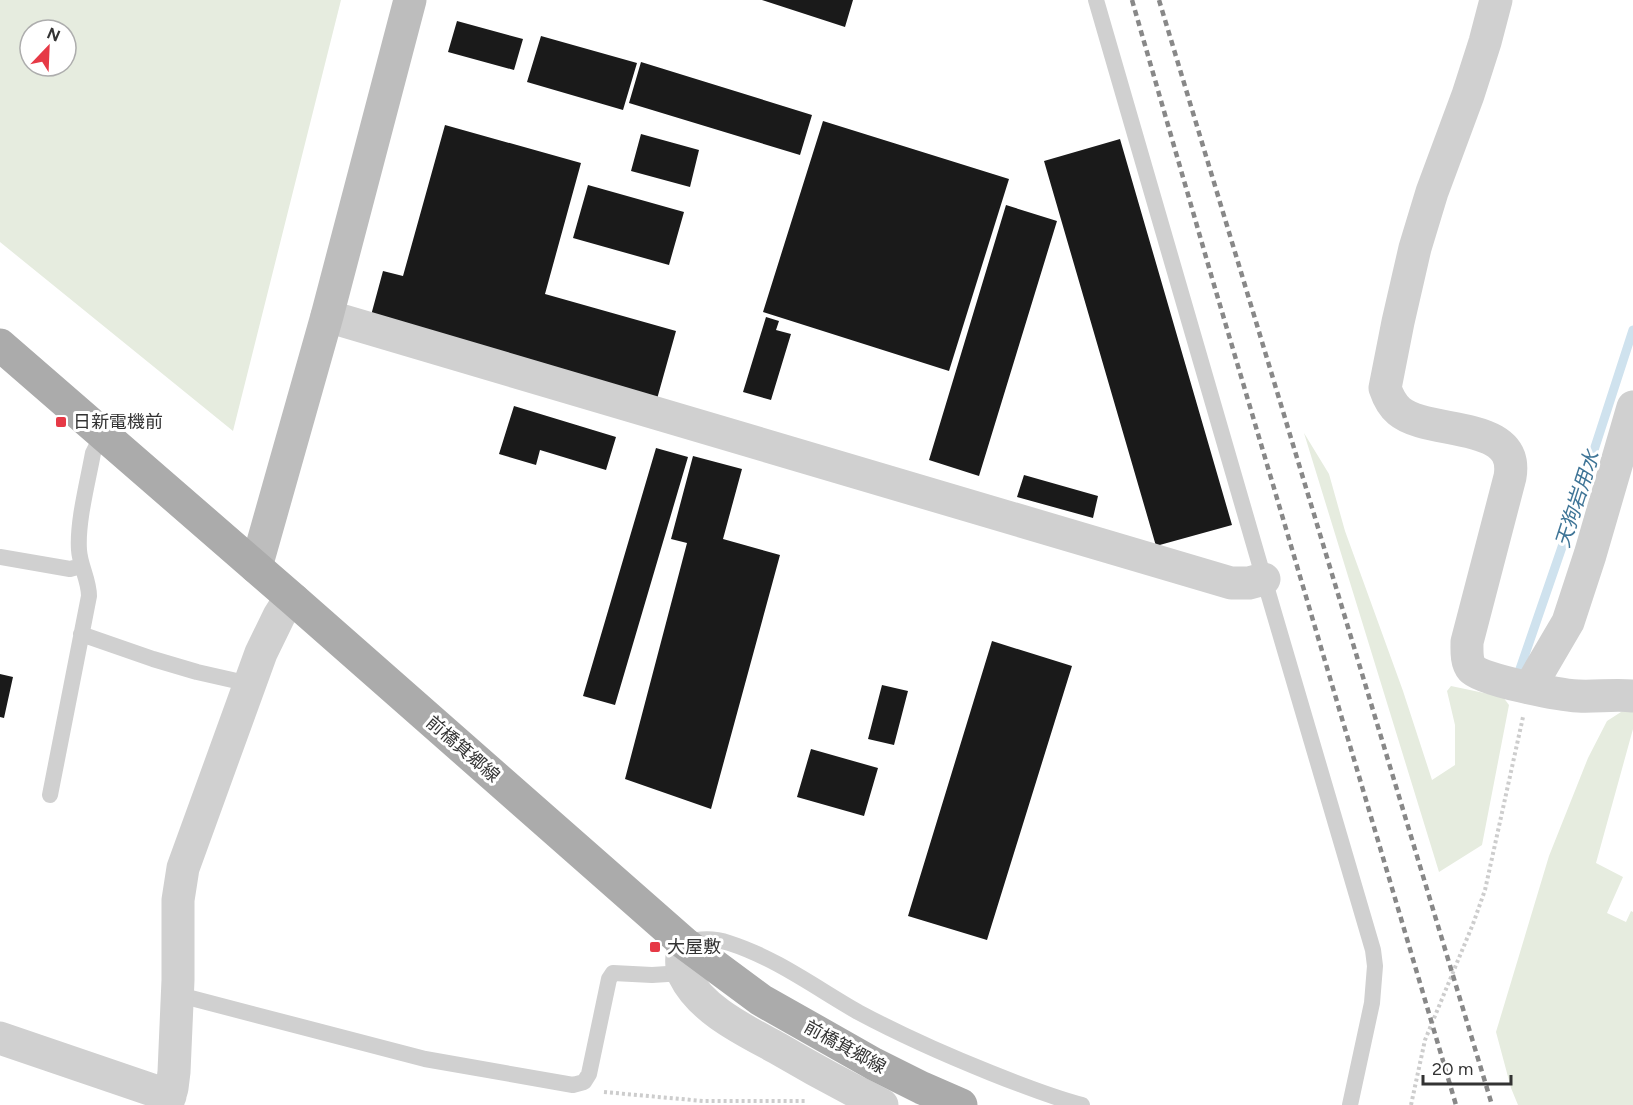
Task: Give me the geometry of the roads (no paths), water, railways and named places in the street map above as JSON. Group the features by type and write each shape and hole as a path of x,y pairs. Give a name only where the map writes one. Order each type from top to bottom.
{"main road":[{"name":"前橋箕郷線","path":"0,345 294,600 684,958 874,1064 961,1105"}],"street":[{"path":"256,567 327,316 410,0"},
{"path":"1496,0 1468,95 1414,248 1386,388 1392,404 1405,416 1488,437 1500,445 1508,456 1510,477 1467,642 1468,663 1473,670 1482,676 1576,696 1633,696"},
{"path":"327,316 1231,583 1249,583 1264,579"},
{"path":"1530,687 1568,622 1633,407"},
{"path":"0,1038 168,1101 174,1072 178,900 183,868 261,653 279,616 284,608 294,600"},
{"path":"684,958 694,990 725,1017 820,1074 882,1105"}],"lane":[{"path":"1096,0 1373,950 1375,966 1373,993 1350,1105"},
{"path":"50,795 88,596 89,587 81,566 80,530 93,453 106,437"},
{"path":"0,557 70,569 81,566"},
{"path":"81,634 153,659 250,684"},
{"path":"177,998 191,998 425,1059 573,1085 584,1082 589,1074 609,979 613,973 652,975 684,958 698,939 712,939 729,942 780,965 858,1011 953,1058 1016,1083 1082,1105"}],"waterway":[{"name":"天狗岩用水","path":"1520,669 1633,330"}],"railway":[{"path":"1132,0 1456,1105"},
{"path":"1159,0 1492,1105"}],"place":[{"name":"日新電機前","path":"61,422"},
{"name":"大屋敷","path":"655,947"}]}
